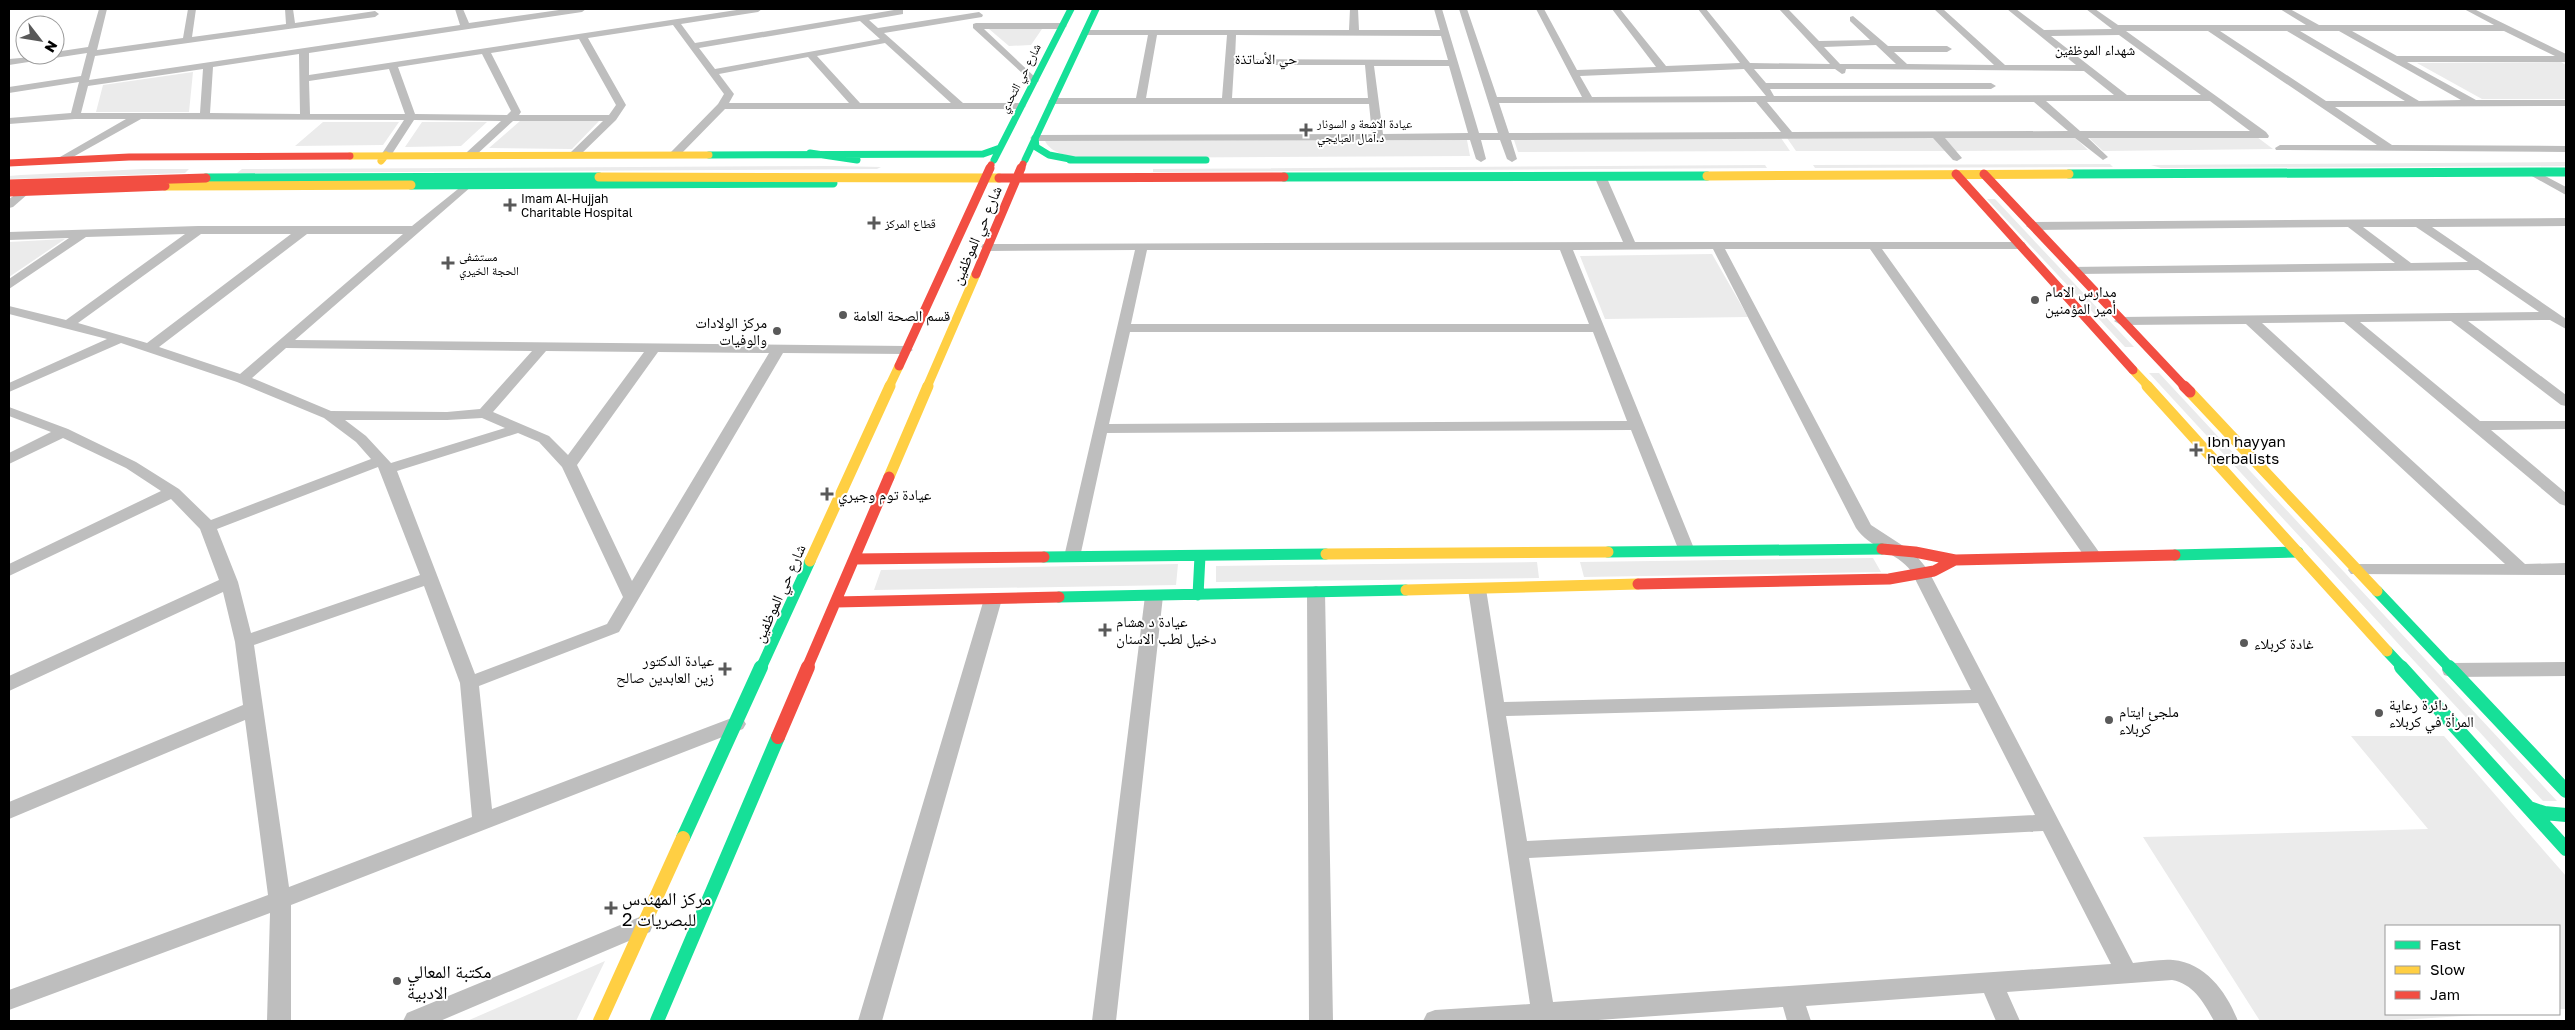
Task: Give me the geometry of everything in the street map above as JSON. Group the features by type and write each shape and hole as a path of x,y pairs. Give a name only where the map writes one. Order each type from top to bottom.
{"main road":[{"name":"شارع حي التحدي","path":"994,160 1000,148 1025,113 1034,81 1071,9"},
{"path":"1025,160 1096,9"},
{"path":"1025,113 1047,111"},
{"path":"1035,138 1036,147 1044,153 1075,160"},
{"path":"9,169 471,154 983,154 991,153 1000,148"},
{"path":"2276,152 2292,157 2566,156"},
{"path":"810,153 858,160"},
{"path":"2084,157 2111,158 2128,169 2126,173"},
{"path":"9,162 64,159 384,158 1215,160"},
{"path":"1938,158 1962,158"},
{"path":"1476,159 1517,159"},
{"path":"860,177 872,175 884,169 882,162 873,160"},
{"name":"شارع حي الموظفين","path":"600,1021 940,274 994,160"},
{"name":"شارع حي الموظفين","path":"657,1021 1025,160"},
{"path":"1130,178 1120,175 1116,170 1120,164 1136,160"},
{"path":"2142,161 2146,166 2163,173"},
{"path":"181,178 205,168 206,165 203,162"},
{"path":"240,178 237,175 244,167 262,162"},
{"path":"1784,162 1790,170 1786,175"},
{"path":"1803,163 1808,170 1818,175"},
{"path":"9,184 181,178 468,184 805,180 860,177 1130,178 2566,172"},
{"path":"1956,174 2113,349 2143,368 2298,552 2566,849"},
{"path":"1984,174 2121,321 2139,352 2168,371 2566,790"},
{"path":"9,192 106,187 358,181 805,180 964,182 977,186 978,192"},
{"path":"1978,199 1981,196 1990,195 2007,200"},
{"path":"940,274 956,279 975,274"},
{"path":"930,297 950,292 966,296"},
{"path":"2113,349 2139,352"},
{"path":"2143,368 2168,371"},
{"path":"883,400 900,405 921,400"},
{"path":"870,428 892,423 909,428"},
{"path":"854,559 1200,556 1555,557 1687,551 1897,550 1955,560 2298,552"},
{"path":"1198,595 1200,556"},
{"path":"836,602 1477,588 1562,582 1889,579 1922,574 1955,560"},
{"path":"2529,808 2544,813 2566,815"}],"street":[{"path":"76,116 103,9"},
{"path":"187,40 192,9"},
{"path":"289,9 291,26"},
{"path":"458,9 465,26"},
{"path":"65,54 291,26 378,23 465,26 582,9"},
{"path":"305,80 675,22 733,11 758,9"},
{"path":"1354,9 1354,33"},
{"path":"1438,9 1474,136 1476,159"},
{"path":"1463,9 1492,100 1505,136 1517,159"},
{"path":"1540,9 1588,99"},
{"path":"1616,9 1664,70"},
{"path":"1702,9 1772,99"},
{"path":"1783,9 1837,66 1846,74 1869,86"},
{"path":"1938,9 2002,67"},
{"path":"2011,9 2124,98"},
{"path":"2090,9 2262,134 2276,152 2389,148 2566,149"},
{"path":"2284,9 2318,28"},
{"path":"2468,9 2566,58"},
{"path":"692,46 898,11 914,25"},
{"path":"976,26 981,12"},
{"path":"877,31 981,12"},
{"path":"551,14 568,38"},
{"path":"863,18 960,106"},
{"path":"1853,18 1884,45 1905,67"},
{"path":"675,22 728,92 728,96 722,106 675,154"},
{"path":"9,90 304,51 378,23"},
{"path":"976,26 1062,26"},
{"path":"976,26 1034,81"},
{"path":"2041,33 2210,28 2506,28"},
{"path":"2210,28 2389,148"},
{"path":"2289,28 2416,103"},
{"path":"2340,28 2474,103"},
{"path":"1085,32 1444,33"},
{"path":"1140,101 1153,33"},
{"path":"1227,101 1232,33"},
{"path":"575,154 612,118 620,108 621,101 582,36"},
{"path":"713,72 888,40"},
{"path":"1816,44 1884,45 1947,49"},
{"path":"304,51 306,117"},
{"path":"471,154 512,118 516,110 485,52"},
{"path":"810,54 857,106"},
{"path":"2396,59 2566,58"},
{"path":"1230,62 1453,63"},
{"path":"1369,62 1378,137"},
{"path":"205,116 208,65"},
{"path":"393,66 410,117"},
{"path":"1575,73 1746,66 2085,68"},
{"path":"1927,67 1943,86"},
{"path":"1973,67 2003,98"},
{"path":"1762,86 1991,86"},
{"path":"2036,98 2078,135 2111,158"},
{"path":"1492,100 2212,98"},
{"path":"1759,99 1789,136"},
{"path":"1053,101 1374,100"},
{"path":"2553,103 2566,110"},
{"path":"2322,104 2566,103"},
{"path":"722,106 960,106 1025,113"},
{"path":"9,121 76,116 612,118"},
{"path":"64,159 140,116"},
{"path":"384,158 410,117"},
{"path":"1035,138 2262,134"},
{"path":"1936,135 1962,158"},
{"path":"2534,173 2566,192"},
{"path":"1600,176 1631,246"},
{"path":"242,379 468,184"},
{"path":"9,205 24,191"},
{"path":"2032,226 2566,222"},
{"path":"2419,223 2566,325"},
{"path":"2351,224 2408,267"},
{"path":"149,348 305,229"},
{"path":"9,236 198,230 414,230"},
{"path":"69,324 198,230"},
{"path":"9,285 84,233"},
{"path":"1565,246 1687,551"},
{"path":"1717,246 1864,528 1878,541 1911,559 1922,574 2127,973"},
{"path":"1874,246 2093,556"},
{"path":"987,247 2020,246"},
{"path":"1072,557 1142,247"},
{"path":"2074,270 2481,266"},
{"path":"9,310 120,338 242,379 329,415 361,438 384,465 430,578 469,683 483,821"},
{"path":"2121,321 2553,316"},
{"path":"2454,317 2566,402"},
{"path":"2347,318 2566,501"},
{"path":"2249,320 2522,569"},
{"path":"1123,328 1598,328"},
{"path":"9,388 120,338"},
{"path":"283,344 906,350"},
{"path":"484,413 543,346"},
{"path":"569,465 654,347"},
{"path":"469,683 612,628 778,348"},
{"path":"9,411 63,432 131,465 173,492 208,527 229,582 244,642 281,911 279,1021"},
{"path":"329,415 420,416 484,413 544,439 569,465 632,596"},
{"path":"1101,429 1637,425"},
{"path":"2476,426 2566,425"},
{"path":"208,527 384,465 520,428"},
{"path":"9,459 63,432"},
{"path":"9,571 173,492"},
{"path":"2357,570 2566,569"},
{"path":"244,642 430,578"},
{"path":"9,684 229,582"},
{"path":"1477,588 1544,1014"},
{"path":"1316,592 1321,1021"},
{"path":"1104,1021 1154,596"},
{"path":"870,1021 993,599"},
{"path":"2451,670 2566,669"},
{"path":"1496,709 1983,696"},
{"path":"9,811 252,710"},
{"path":"9,1000 279,900 736,724"},
{"path":"1518,850 2049,823"},
{"path":"414,1021 644,924"},
{"path":"1435,1021 1544,1014 1595,1016 1791,997 2172,970 2193,976 2206,987 2226,1021"},
{"path":"1991,983 2008,1021"},
{"path":"1791,997 1799,1021"}],"shaded area":[{"path":"989,29 1042,29 1031,45 1009,46"},
{"path":"2561,62 2566,65 2566,99 2482,99 2417,63"},
{"path":"193,72 189,112 96,112 103,85"},
{"path":"520,121 599,121 572,149 489,148"},
{"path":"323,122 399,122 383,145 295,146"},
{"path":"422,122 487,122 461,146 405,147"},
{"path":"2074,137 2088,150 1953,151 1941,138"},
{"path":"2257,137 2273,149 2103,151 2089,138"},
{"path":"1781,138 1790,151 1518,152 1514,140"},
{"path":"1787,138 1935,138 1948,151 1796,151"},
{"path":"1467,140 1470,156 1101,158 1062,154 1049,147 1045,141"},
{"path":"2566,162 2566,166 2161,168 2151,165"},
{"path":"2110,164 2113,167 1815,168 1813,165"},
{"path":"1765,165 1767,168 1153,172 1153,169"},
{"path":"881,167 877,169 237,173 242,169"},
{"path":"144,169 189,169 185,173 9,179 9,176 21,175"},
{"path":"1987,199 1995,199 2134,347 2125,347"},
{"path":"65,239 9,277 9,242"},
{"path":"1712,254 1748,317 1605,319 1580,256"},
{"path":"2149,373 2159,373 2557,801 2543,801"},
{"path":"1873,558 1881,572 1584,577 1580,562"},
{"path":"1537,562 1539,578 1216,582 1216,566"},
{"path":"1178,564 1176,585 874,590 881,570"},
{"path":"2351,736 2444,736 2566,876 2566,1009 2560,1009 2560,925 2385,925 2385,1015 2478,1015 2384,1021 2260,1021 2143,837 2428,829"},
{"path":"605,961 576,1021 467,1021"}],"traffic: fast":[{"path":"994,160 1071,9"},
{"path":"1025,160 1096,9"},
{"path":"1035,138 1036,147 1049,155 1075,160"},
{"path":"709,155 983,154 1000,148"},
{"path":"810,153 857,160"},
{"path":"1070,160 1206,160"},
{"path":"2069,174 2566,172"},
{"path":"1284,177 1707,176"},
{"path":"206,178 599,177"},
{"path":"411,185 833,183"},
{"path":"1608,552 1882,549"},
{"path":"2175,555 2298,552"},
{"path":"1044,557 1326,554"},
{"path":"1198,595 1200,556"},
{"path":"683,838 810,561"},
{"path":"1059,597 1406,590"},
{"path":"2377,591 2566,791"},
{"path":"2387,651 2566,849"},
{"path":"657,1021 778,737"},
{"path":"2529,808 2544,813 2566,815"}],"traffic: slow":[{"path":"381,161 386,155"},
{"path":"350,156 709,155"},
{"path":"1707,176 2069,174"},
{"path":"599,177 999,178"},
{"path":"165,186 411,185"},
{"path":"889,477 976,274"},
{"path":"810,561 899,366"},
{"path":"2133,370 2387,651"},
{"path":"2190,392 2377,591"},
{"path":"1326,554 1608,552"},
{"path":"1406,590 1638,584"},
{"path":"600,1021 683,838"}],"traffic: jam":[{"path":"9,163 129,157 350,156"},
{"path":"976,274 1023,164"},
{"path":"899,366 991,165"},
{"path":"1956,174 2133,370"},
{"path":"1984,174 2190,392"},
{"path":"999,178 1284,177"},
{"path":"9,184 206,178"},
{"path":"9,192 165,186"},
{"path":"778,737 889,477"},
{"path":"1882,549 1915,552 1955,560 2175,555"},
{"path":"854,559 1044,557"},
{"path":"1638,584 1889,579 1934,571 1955,560"},
{"path":"836,602 1059,597"}],"place":[{"name":"عيادة الاشعة و السونار د.آمال العبايجي","path":"1306,130"},
{"name":"Imam Al-Hujjah Charitable Hospital","path":"510,205"},
{"name":"قطاع المركز","path":"874,223"},
{"name":"مستشفى الحجة الخيري","path":"448,263"},
{"name":"مدارس الامام أمير المؤمنين","path":"2035,300"},
{"name":"قسم الصحة العامة","path":"843,315"},
{"name":"مركز الولادات والوفيات","path":"777,331"},
{"name":"Ibn hayyan herbalists","path":"2196,450"},
{"name":"عيادة توم وجيري","path":"827,494"},
{"name":"عيادة د هشام دخيل لطب الاسنان","path":"1105,630"},
{"name":"غادة كربلاء","path":"2244,643"},
{"name":"عيادة الدكتور زين العابدين صالح","path":"725,669"},
{"name":"دائرة رعاية المرأة في كربلاء","path":"2379,713"},
{"name":"ملجئ ايتام كربلاء","path":"2109,720"},
{"name":"مركز المهندس للبصريات 2","path":"611,908"},
{"name":"مكتبة المعالي الادبية","path":"397,981"}],"district":[{"name":"شهداء الموظفين","path":"2095,49"},
{"name":"حي الأساتذة","path":"1266,58"}]}
